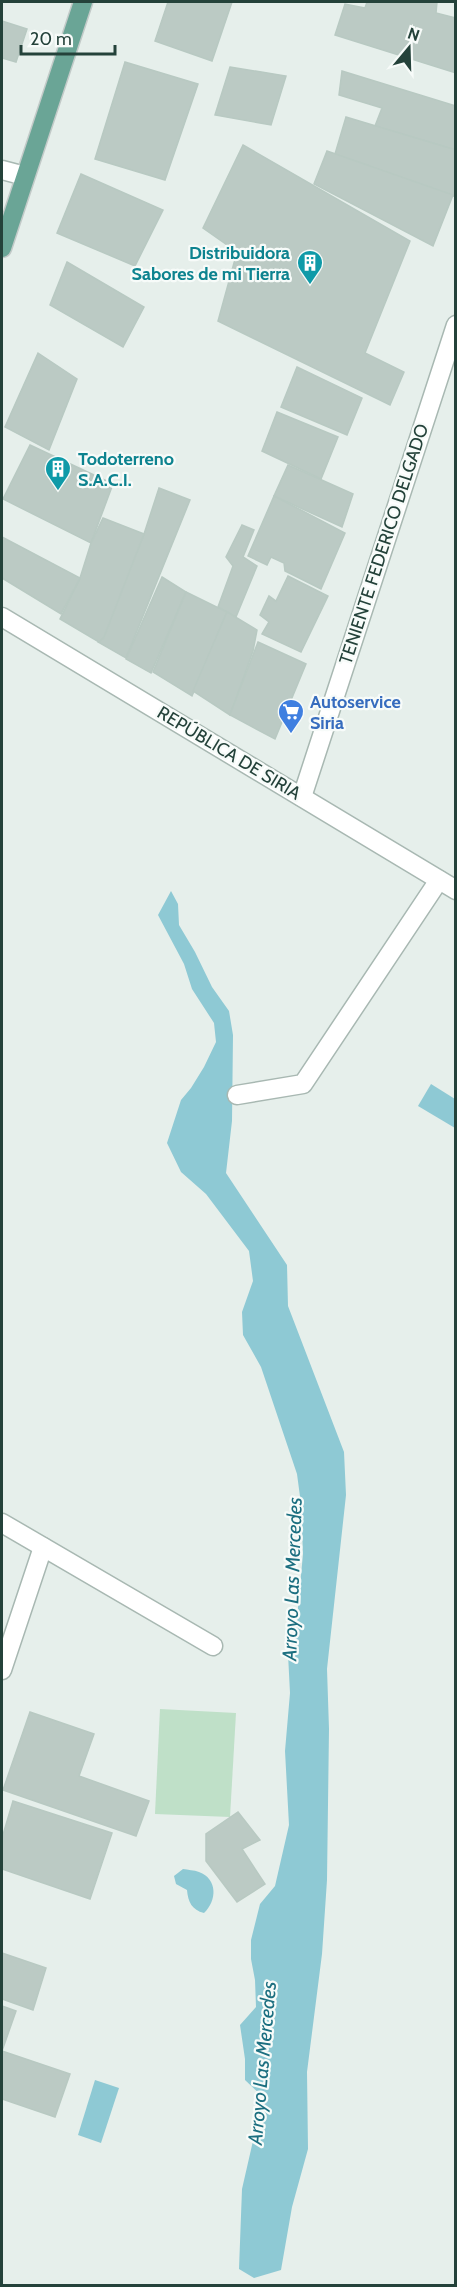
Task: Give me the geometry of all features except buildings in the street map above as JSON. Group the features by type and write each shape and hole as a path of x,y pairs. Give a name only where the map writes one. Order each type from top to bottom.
{"main road":[{"path":"2,248 83,2"}],"street":[{"path":"2,170 25,176"},
{"name":"TENIENTE FEDERICO DELGADO","path":"302,797 456,325"},
{"name":"REPÚBLICA DE SIRIA","path":"2,617 456,890"},
{"path":"237,1095 303,1084 439,880"},
{"path":"2,1523 213,1646"},
{"path":"2,1670 43,1547"}],"green space":[{"path":"160,1709 236,1713 230,1817 155,1814"}],"water":[{"name":"Arroyo Las Mercedes","path":"171,891 178,904 179,925 212,987 229,1011 233,1035 232,1121 226,1173 287,1265 288,1306 344,1452 346,1495 327,1669 329,1729 327,1880 322,1954 307,2072 308,2149 292,2207 281,2270 254,2278 239,2269 242,2189 263,2097 245,2080 245,2059 240,2025 256,2007 251,1940 260,1904 275,1886 289,1825 285,1751 290,1693 288,1654 297,1618 303,1554 301,1504 297,1474 261,1367 243,1335 242,1312 253,1281 249,1251 206,1194 181,1172 167,1143 181,1100 204,1067 216,1042 214,1023 192,989 184,964 158,915"},
{"path":"431,1084 455,1099 455,1128 418,1106"},
{"path":"183,1869 197,1871 210,1880 213,1897 204,1913 191,1905 187,1890 176,1884 174,1876"},
{"path":"95,2080 119,2088 101,2143 78,2135"}],"place":[{"name":"Distribuidora Sabores de mi Tierra","path":"310,286"},
{"name":"Todoterreno S.A.C.I.","path":"58,492"},
{"name":"Autoservice Siria","path":"291,735"}]}
